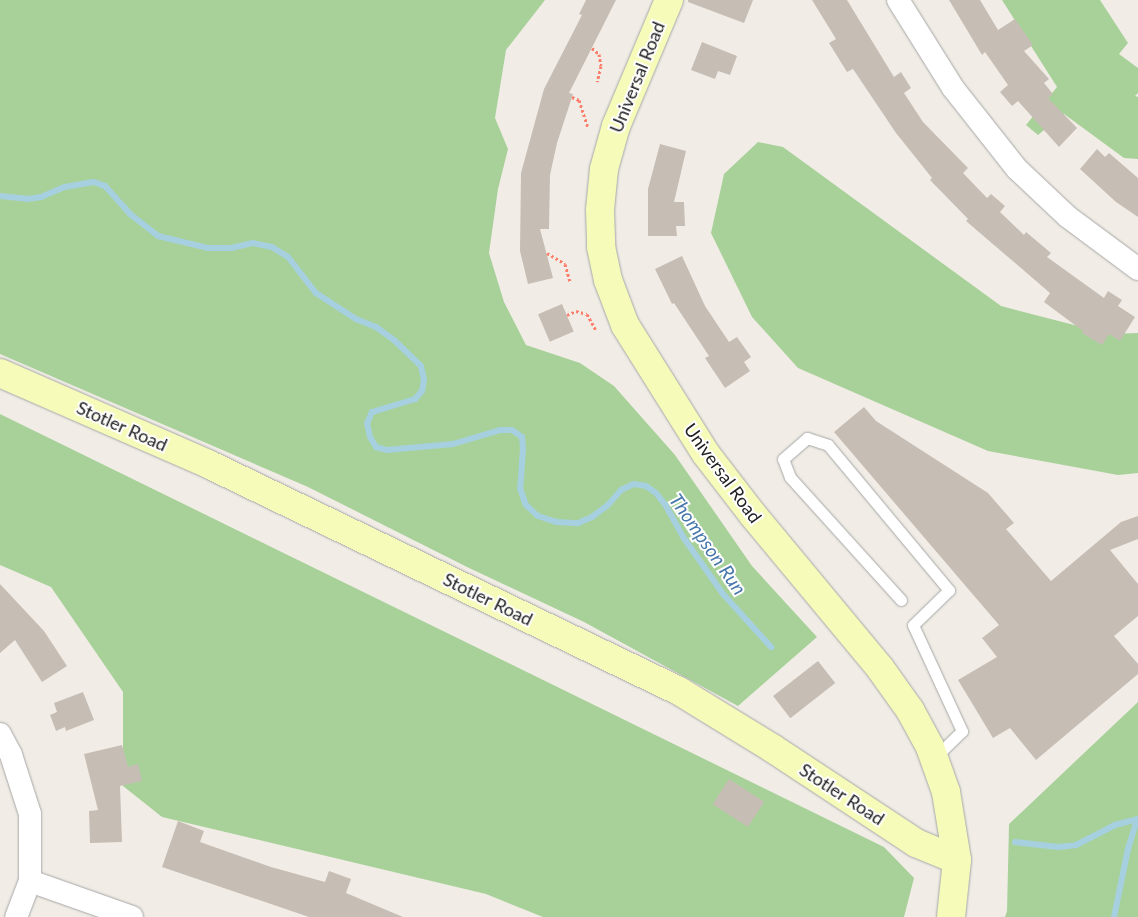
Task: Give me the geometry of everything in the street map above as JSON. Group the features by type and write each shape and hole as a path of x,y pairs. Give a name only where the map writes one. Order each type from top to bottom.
{"street":[{"name":"Universal Road","path":"669,0 616,126 604,169 600,210 601,247 608,280 625,324 706,454 753,515 880,668 910,710 934,758 946,792 957,860 951,917"},
{"path":"898,0 952,88 1018,169 1068,217 1138,269"},
{"name":"Stotler Road","path":"0,373 208,464 679,691 772,748 916,842 957,860"},
{"path":"0,734 11,755 30,814 30,881 16,917"},
{"path":"30,881 132,917"}],"lane":[{"path":"901,600 790,477 783,459 807,438 828,445 949,590 913,626 962,731 934,758"}],"path":[{"path":"592,48 599,54 601,66 597,82"},
{"path":"572,97 579,100 589,125 587,132"},
{"path":"547,253 565,264 570,282"},
{"path":"567,315 576,312 587,314 596,330"}],"green space":[{"path":"0,0 545,0 506,50 495,118 508,149 498,189 489,253 504,302 526,345 580,363 614,386 675,455 752,566 817,637 738,706 584,622 467,567 308,487 0,354"},
{"path":"1002,0 1100,0 1128,43 1119,54 1138,68 1138,93 1135,96 1138,97 1138,159 1124,158 1064,114 1038,135 1026,125 1057,87"},
{"path":"758,142 783,147 1001,306 1109,334 1138,333 1138,473 1118,475 988,451 798,368 752,317 711,233 724,174"},
{"path":"0,414 884,847 914,878 904,917 543,917 486,894 162,817 123,786 123,692 51,587 0,565"},
{"path":"1138,702 1138,917 1005,917 1007,911 1009,824"}],"building":[{"path":"586,0 616,0 569,93 573,94 557,143 550,175 549,229 540,229 553,278 528,284 520,251 521,173 544,89 582,15 579,14"},
{"path":"688,0 753,0 744,23 688,2"},
{"path":"812,0 847,0 894,77 901,72 911,88 904,93 923,122 968,168 963,173 987,198 991,194 1005,206 1000,212 1024,235 1026,232 1051,253 1047,257 1104,298 1108,291 1122,300 1118,306 1135,317 1120,341 1109,334 1102,345 1082,333 1083,331 1044,302 1050,293 966,221 968,219 930,180 932,178 896,133 853,69 847,72 829,43 836,39"},
{"path":"949,0 980,0 998,30 1015,19 1033,45 1024,51 1049,79 1044,83 1053,94 1048,98 1077,128 1059,147 1018,101 1012,106 1000,92 1008,85 985,52 982,55"},
{"path":"702,42 737,56 730,75 718,71 715,79 691,70"},
{"path":"660,144 686,151 674,202 684,202 685,226 676,226 677,236 648,236 648,189"},
{"path":"1097,149 1105,157 1109,153 1138,178 1138,217 1116,202 1080,169"},
{"path":"682,256 705,306 729,342 737,337 751,357 744,362 750,371 725,388 705,358 709,356 674,303 672,304 655,269"},
{"path":"562,304 574,332 550,342 538,314"},
{"path":"864,407 876,421 988,493 1014,523 1006,529 1051,581 1121,522 1138,516 1138,539 1110,550 1138,584 1138,616 1114,636 1138,664 1138,674 1036,760 1010,728 993,738 958,680 997,657 982,638 999,625 834,432"},
{"path":"0,584 44,631 67,666 42,682 15,640 0,653"},
{"path":"818,661 835,683 790,718 773,696"},
{"path":"83,692 94,720 66,731 65,727 56,731 50,715 57,712 54,703"},
{"path":"122,745 128,767 138,764 142,781 120,786 122,842 90,843 89,811 98,810 84,754"},
{"path":"729,779 764,802 748,827 713,804"},
{"path":"178,821 204,831 200,842 271,867 325,882 329,871 351,879 346,893 403,917 309,917 162,867"}],"waterway":[{"name":"Thompson Run","path":"0,196 27,199 41,197 65,187 94,182 105,186 130,214 158,236 208,248 231,248 253,243 272,247 288,257 316,293 356,319 376,327 394,340 421,366 424,380 422,391 415,399 372,412 367,423 370,437 376,447 387,450 453,444 500,430 512,430 522,437 520,488 526,505 538,516 556,522 578,523 592,517 608,505 621,490 634,484 646,486 656,493 666,506 683,537 723,594 771,647"},
{"path":"1114,917 1128,849 1137,819"},
{"name":"Thompson Run","path":"1015,842 1058,847 1076,845 1115,825 1138,819"}]}
